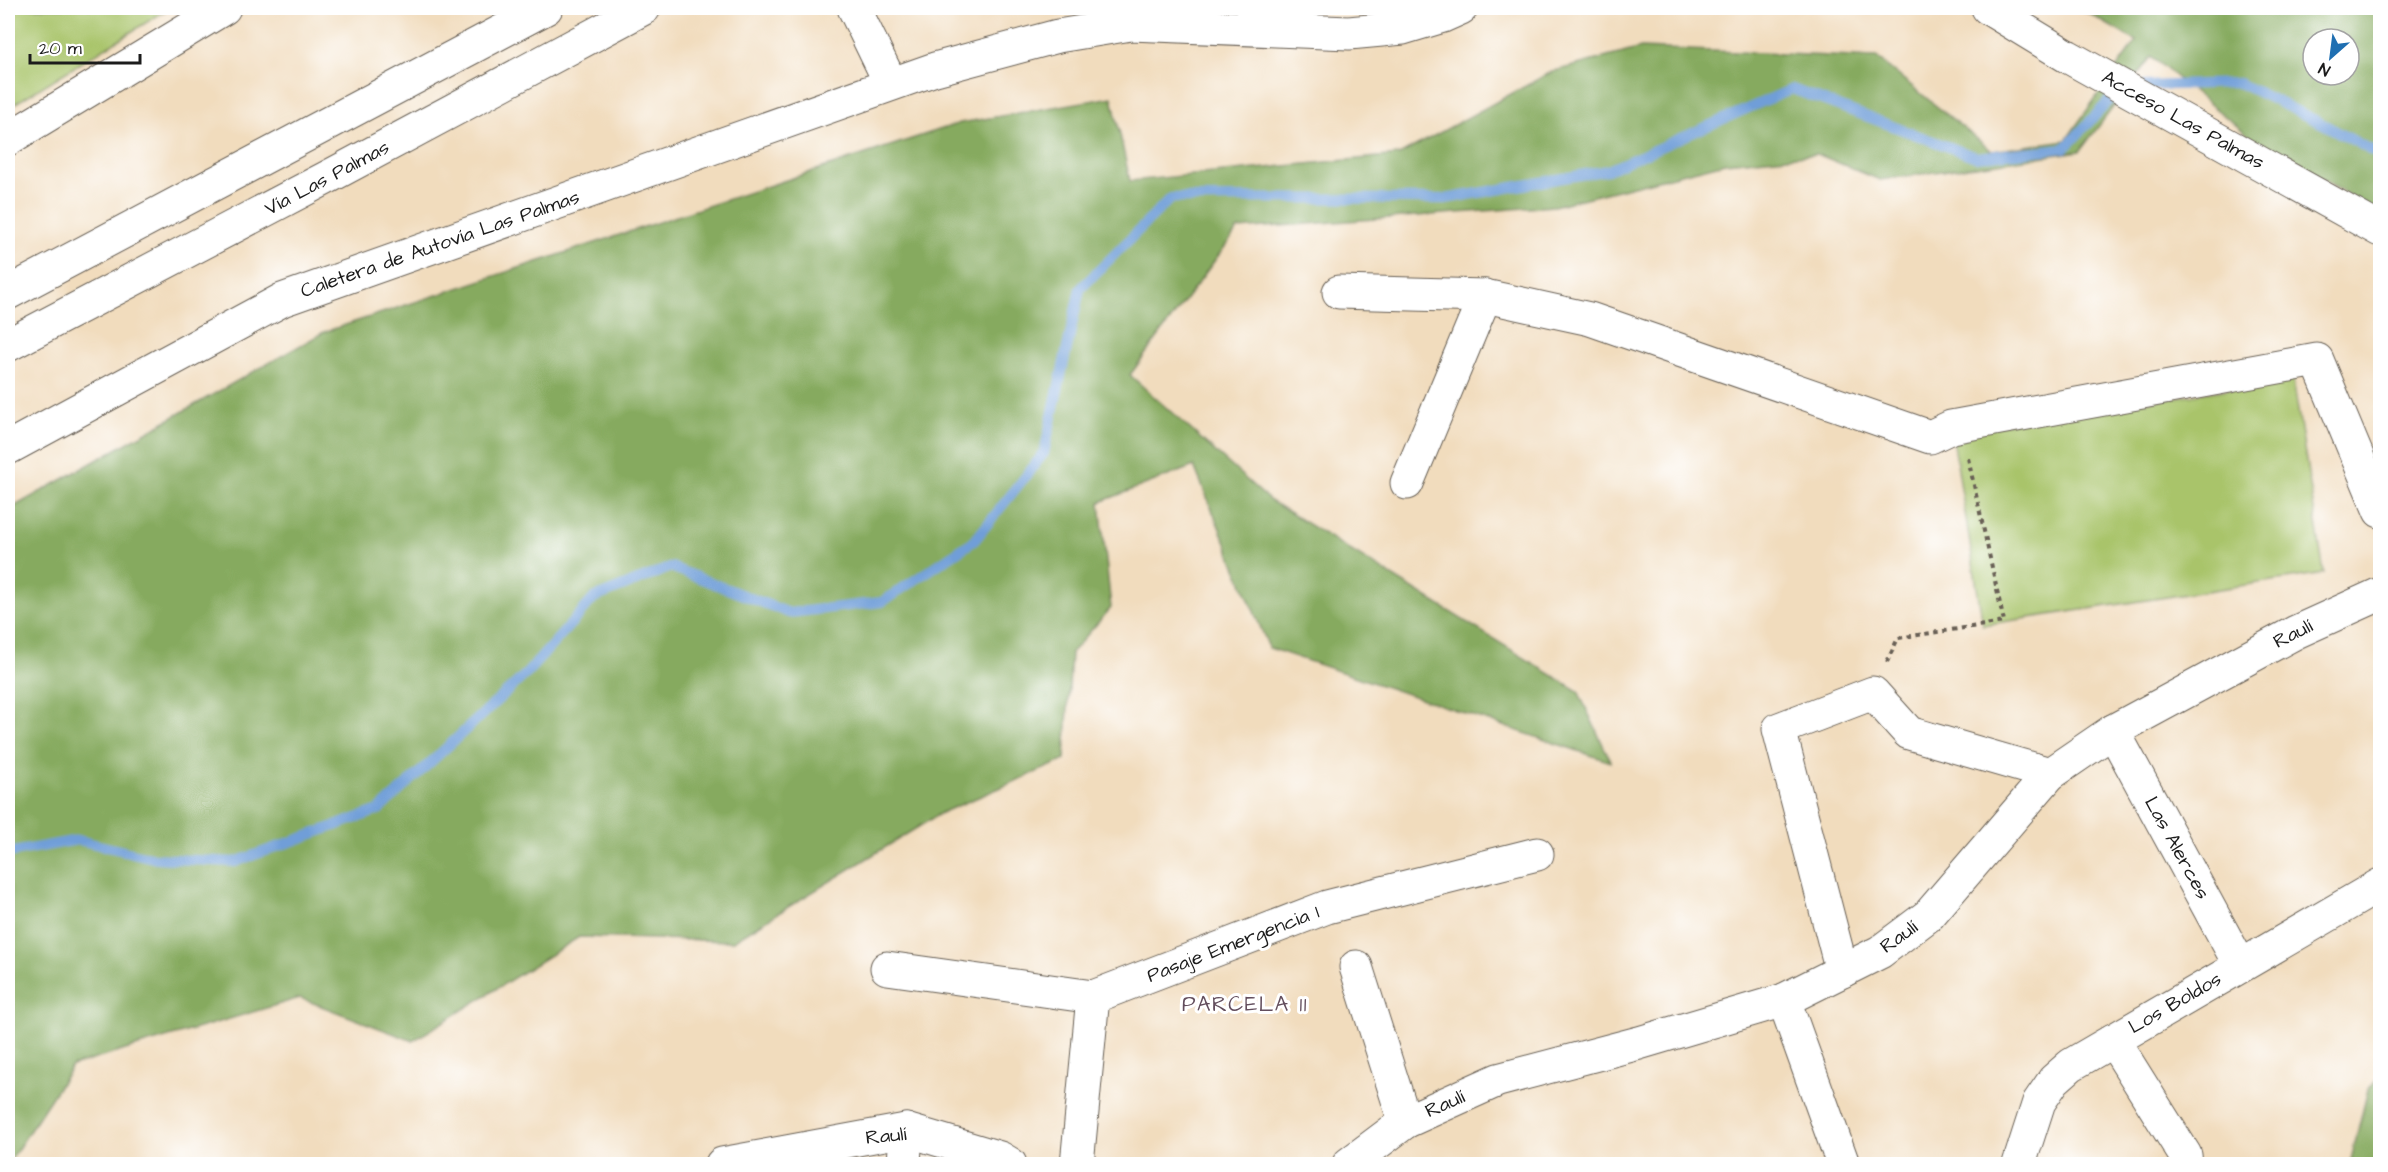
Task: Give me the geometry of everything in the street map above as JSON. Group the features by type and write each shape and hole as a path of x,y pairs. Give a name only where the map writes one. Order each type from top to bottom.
{"main road":[{"path":"8,139 224,8"},
{"path":"8,293 546,8"},
{"name":"Vía Las Palmas","path":"8,345 644,8"},
{"path":"854,8 891,84"},
{"name":"Caletera de Autovía Las Palmas","path":"8,448 282,300 935,69 1058,36 1131,24 1349,33 1403,28 1461,8"},
{"name":"Acceso Las Palmas","path":"1988,8 2067,56 2380,230"},
{"path":"1340,292 1485,297 1590,319 1930,437 1951,427 2317,360 2380,511"},
{"path":"1407,483 1485,297"},
{"name":"Raulí","path":"1348,1164 1405,1122 1498,1080 1639,1043 1784,1000 1880,952 1929,915 2050,774 2113,731 2296,632 2380,594"},
{"path":"1842,971 1779,729 1873,693 1909,733 2050,774"},
{"name":"Las Alerces","path":"2113,731 2240,965"},
{"name":"Pasaje Emergencia 1","path":"1094,998 1327,907 1538,854"},
{"name":"Los Boldos","path":"2019,1164 2039,1102 2054,1080 2071,1065 2380,885"},
{"path":"1356,967 1405,1122"},
{"path":"887,968 1094,998 1077,1164"},
{"path":"1784,1000 1843,1164"},
{"path":"2113,1040 2185,1155 2186,1164"},
{"path":"904,1164 906,1130"},
{"name":"Raulí","path":"722,1164 906,1130 1000,1158 1010,1164"}],"path":[{"path":"1873,693 1898,638 2004,622 1968,456 1951,427"}],"green space":[{"path":"8,8 170,8 8,108"},
{"path":"2079,8 2380,8 2380,214 2252,138 2151,57 2080,151 1880,180 1817,154 1725,163 1554,206 1238,229 1130,375 1269,500 1578,691 1611,762 1269,648 1194,466 1100,502 1111,608 1071,653 1065,760 941,813 733,941 579,937 413,1041 300,998 72,1066 8,1164 8,510 324,332 960,123 1112,97 1130,181 1399,155 1551,72 1641,48 1877,58 1992,151 2066,140 2136,41"},
{"path":"2293,379 2324,573 1983,625 1952,432"},
{"path":"2380,1079 2380,1164 2350,1164 2368,1089"}],"waterway":[{"path":"2140,86 2239,83 2380,155"},
{"path":"8,853 78,840 153,858 235,862 379,810 526,674 594,598 671,567 789,613 882,602 975,540 1044,453 1080,289 1171,198 1445,199 1608,170 1792,89 1976,157 2065,148 2120,89"}],"district":[{"name":"PARCELA 11","path":"1245,1004"}]}
